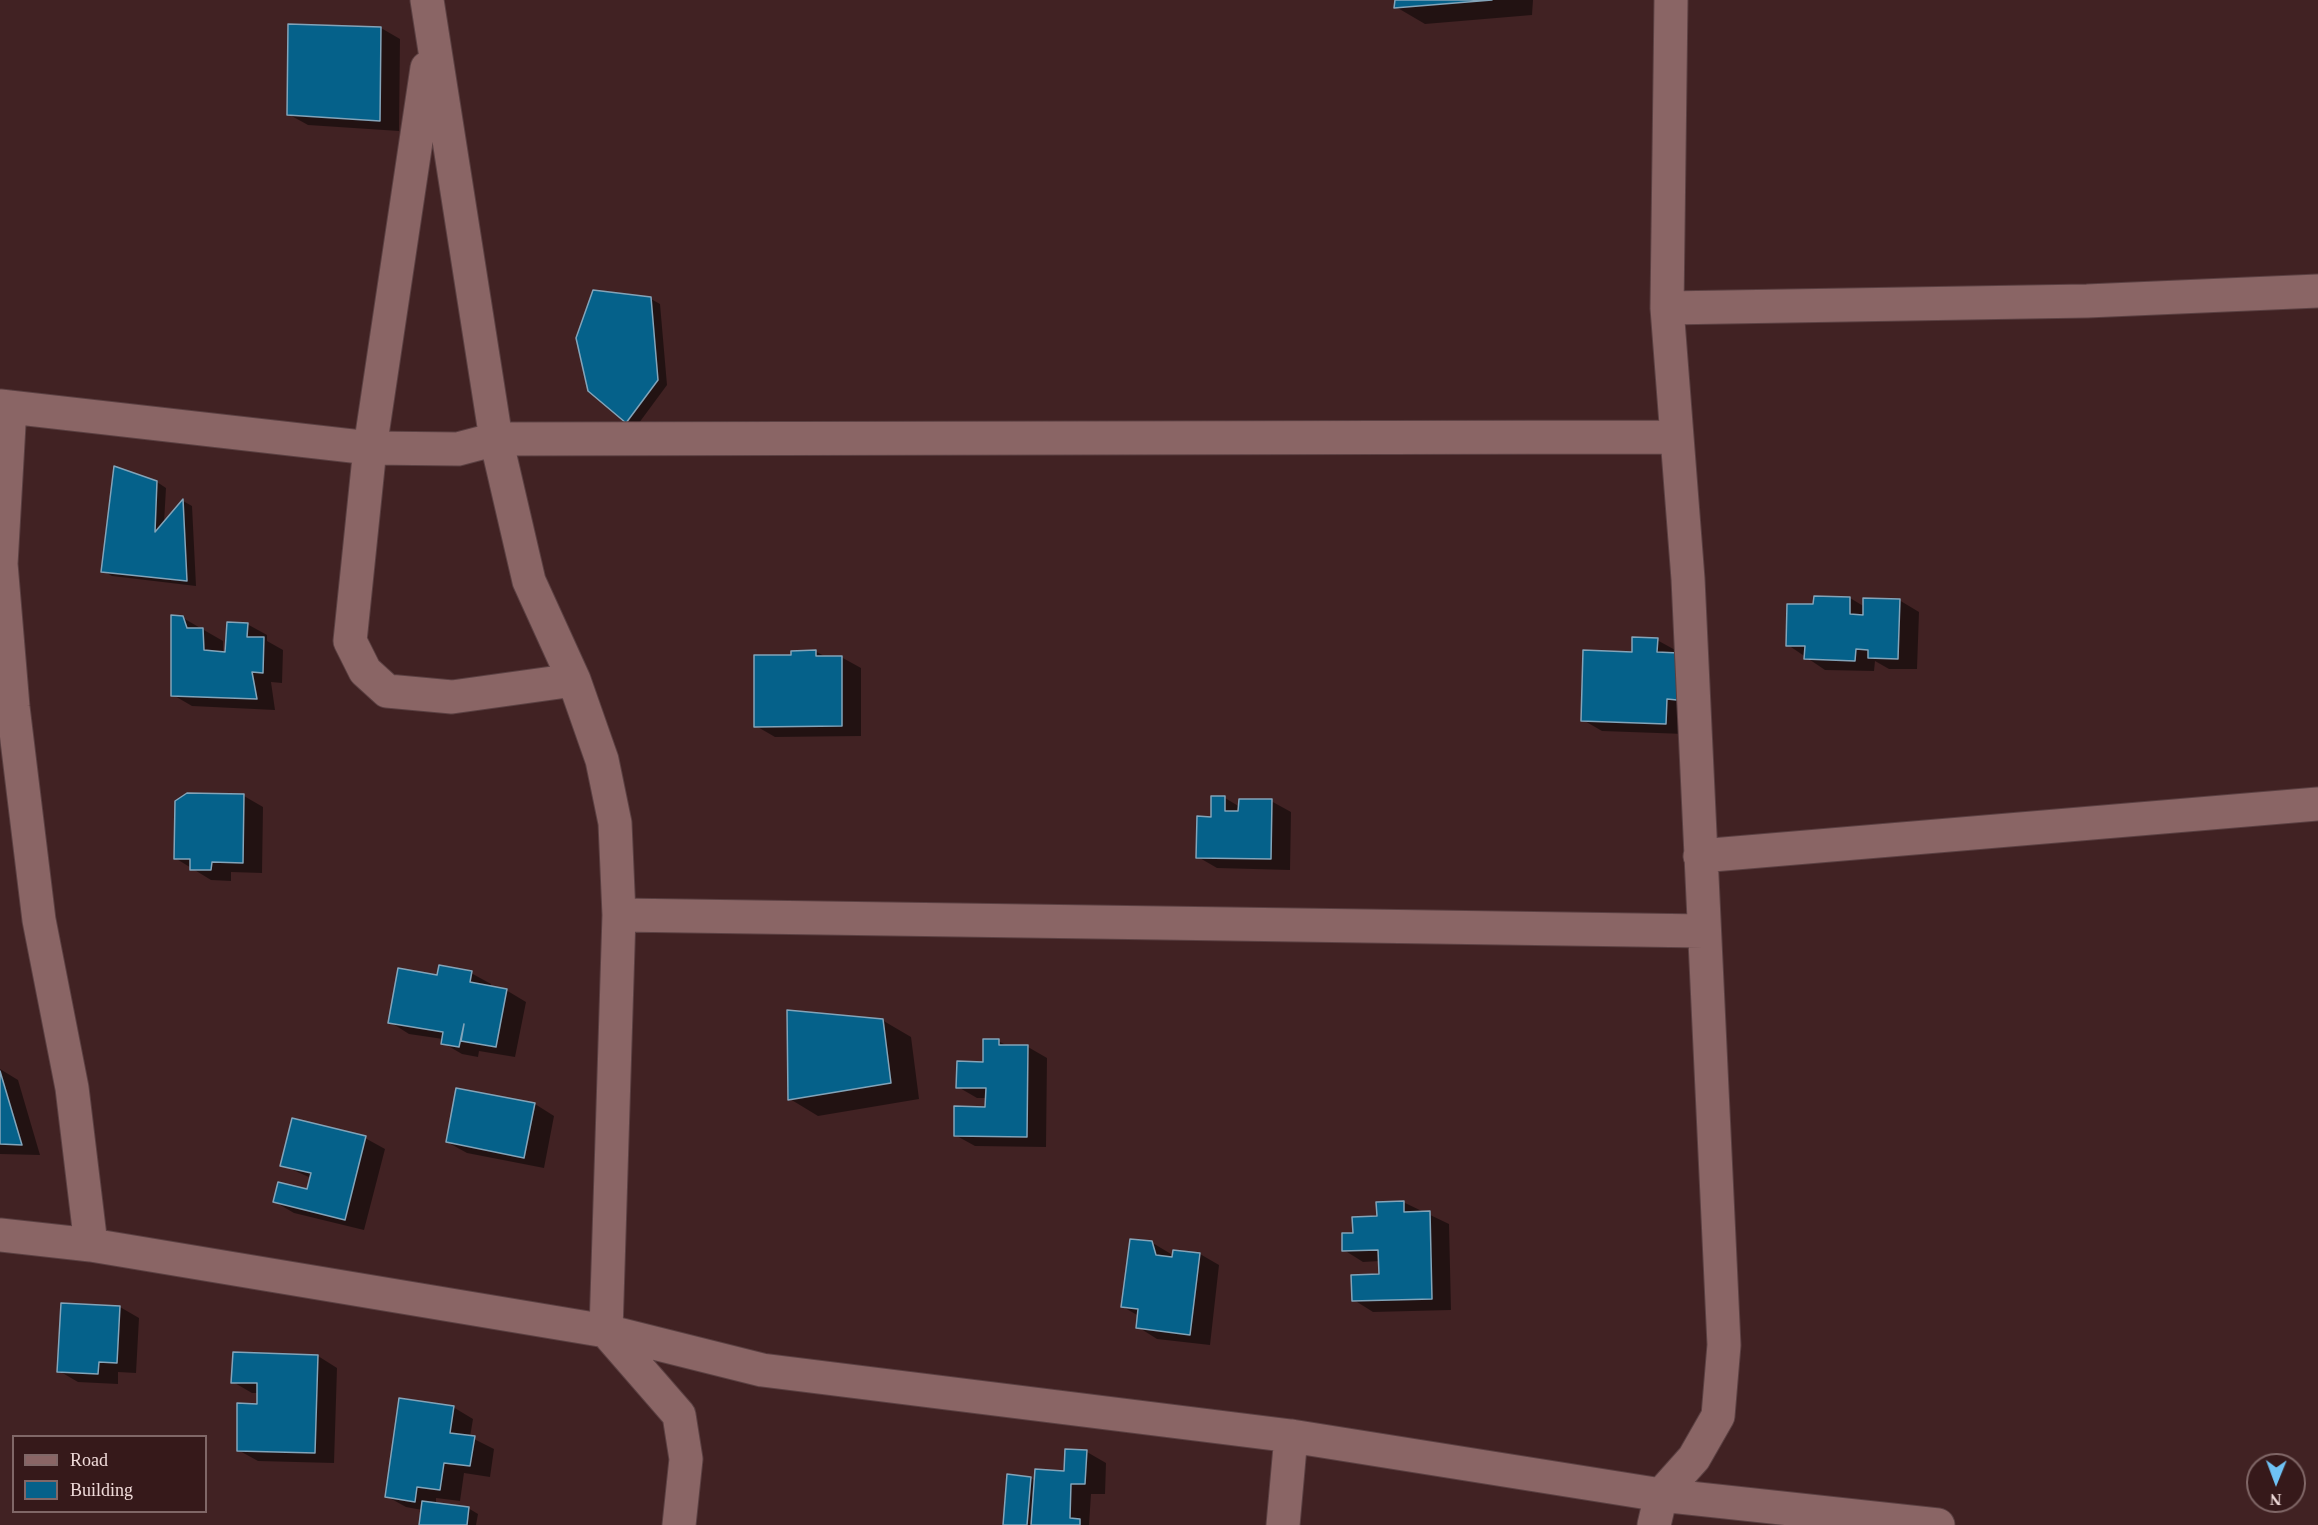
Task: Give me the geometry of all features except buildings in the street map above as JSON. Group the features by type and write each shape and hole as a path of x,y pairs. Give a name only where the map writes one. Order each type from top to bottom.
{"street":[{"path":"427,0 496,439 528,581 574,680 604,771 615,823 619,915 606,1331 679,1415 686,1459 679,1525"},
{"path":"1657,1510 1694,1458 1718,1416 1724,1345 1688,579 1667,308 1671,0"},
{"path":"432,36 370,448 350,641 365,670 387,691 452,697 574,680"},
{"path":"1667,308 2087,301 2318,291"},
{"path":"91,1245 72,1088 39,920 13,707 1,564 5,407 370,448 458,449 496,439 1677,437"},
{"path":"1700,856 2318,804"},
{"path":"619,915 1704,931"},
{"path":"0,1235 91,1245 606,1331 762,1370 1291,1436 1657,1510 1938,1525"},
{"path":"1283,1525 1291,1436"}]}
